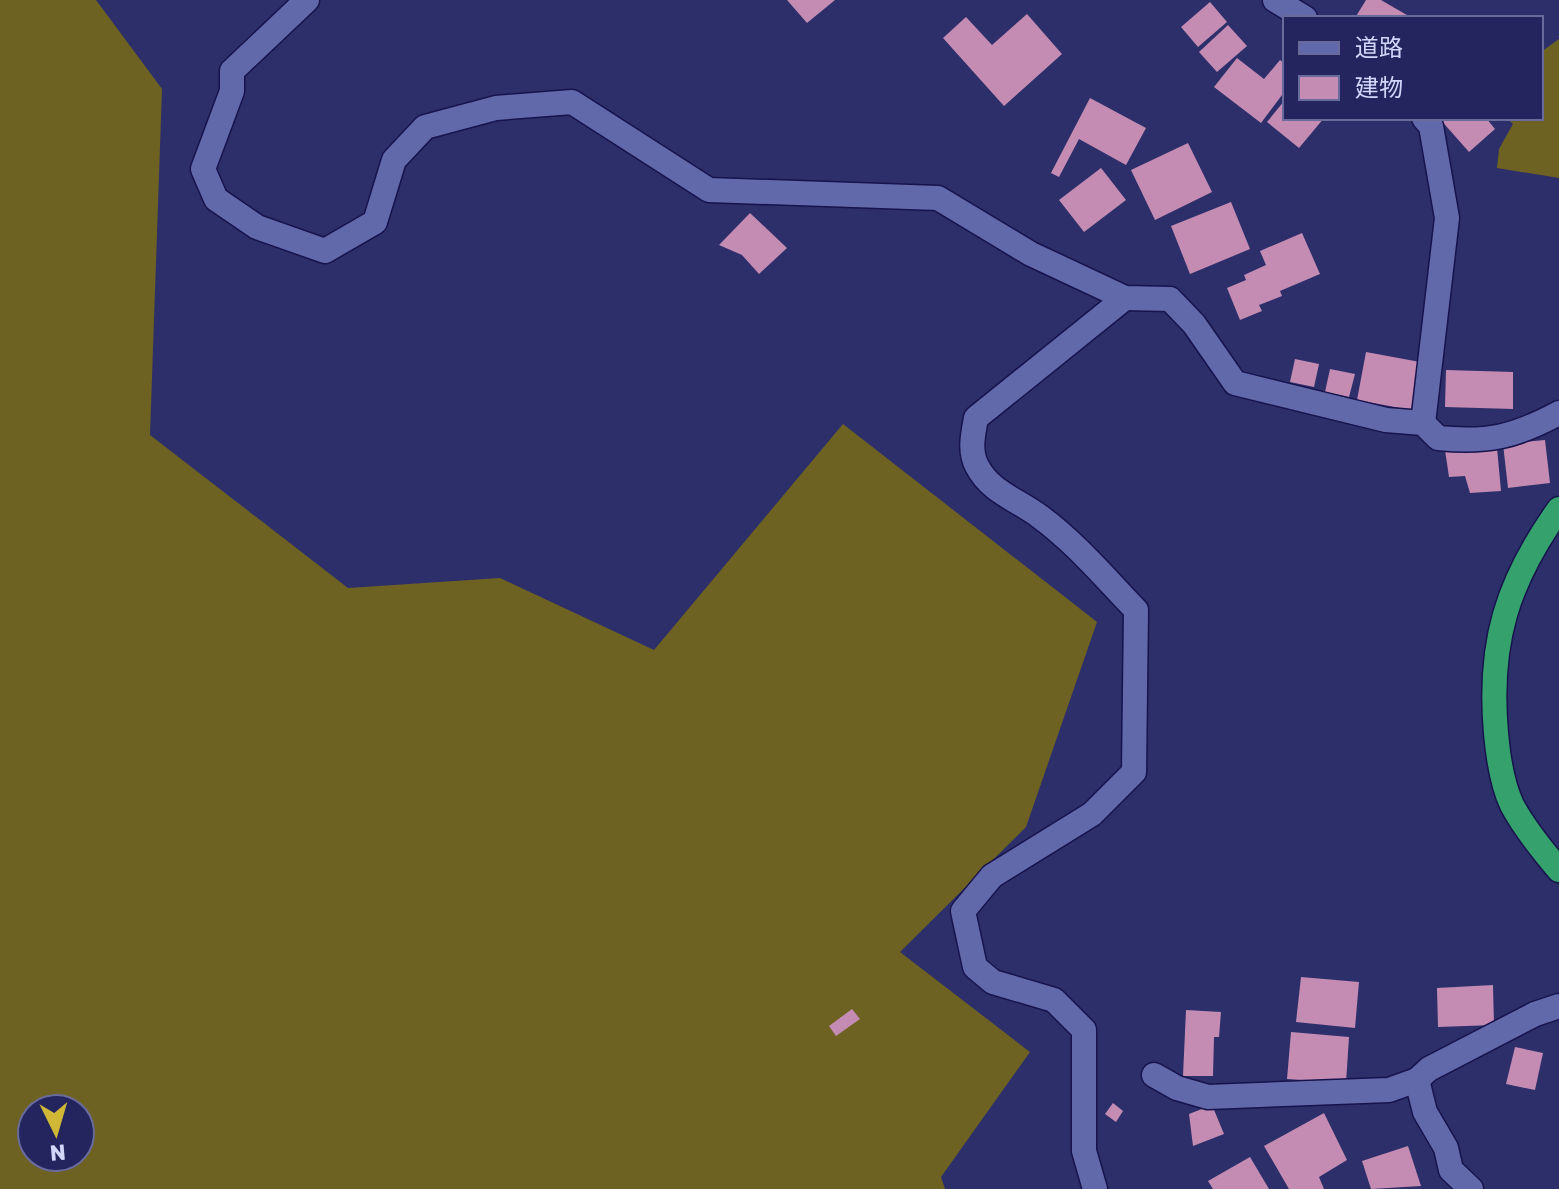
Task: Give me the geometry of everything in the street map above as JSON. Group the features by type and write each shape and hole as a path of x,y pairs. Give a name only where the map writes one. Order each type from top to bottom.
{"highway":[{"path":"1559,509 1534,544 1500,622 1494,688 1498,755 1511,803 1559,870"}],"street":[{"path":"307,0 232,71 232,91 203,169 216,199 257,227 325,251 375,222 394,160 425,127 496,108 572,102 709,190 938,198 1031,254 1125,298 1170,299 1194,324 1235,383 1386,420 1423,423 1438,438 1478,442 1522,433 1559,413"},
{"path":"1275,0 1302,16"},
{"path":"1423,423 1447,218 1431,126 1426,120"},
{"path":"1095,1189 1084,1151 1084,1030 1054,1000 993,982 975,967 963,911 992,876 1092,814 1134,772 1136,610 1083,555 1039,516 997,491 977,467 971,443 976,418 1125,298"},
{"path":"1154,1075 1177,1088 1208,1097 1389,1090 1417,1080 1429,1069 1535,1014 1559,1006"},
{"path":"1417,1080 1425,1112 1446,1148 1451,1170 1471,1189"}],"shaded area":[{"path":"0,0 96,0 162,89 150,435 348,588 500,578 654,650 843,424 1097,622 1026,827 900,952 1030,1052 941,1177 945,1189 0,1189"},
{"path":"1559,39 1559,178 1497,168 1499,149 1513,124 1509,120 1543,120 1543,51"}],"building":[{"path":"787,0 835,0 807,23"},
{"path":"1366,0 1381,0 1409,16 1356,16"},
{"path":"1210,2 1227,22 1198,47 1181,27"},
{"path":"1027,14 1062,54 1004,106 943,38 966,17 992,45"},
{"path":"1228,25 1247,46 1217,72 1199,52"},
{"path":"1237,58 1264,79 1280,60 1283,62 1283,94 1261,123 1214,87"},
{"path":"1090,98 1146,128 1126,165 1079,139 1059,177 1051,173"},
{"path":"1283,102 1283,120 1322,120 1299,148 1267,122"},
{"path":"1441,120 1488,120 1495,129 1469,152"},
{"path":"1188,143 1212,192 1155,220 1131,170"},
{"path":"1101,168 1126,200 1084,232 1059,200"},
{"path":"1231,202 1250,249 1190,274 1171,226"},
{"path":"750,213 787,248 759,274 742,255 719,245"},
{"path":"1302,233 1320,274 1280,291 1282,296 1259,305 1262,311 1240,320 1227,288 1246,280 1244,275 1266,265 1260,251"},
{"path":"1366,352 1420,362 1411,410 1357,400"},
{"path":"1295,359 1319,364 1314,387 1290,382"},
{"path":"1330,369 1355,374 1349,397 1325,392"},
{"path":"1446,370 1513,372 1513,409 1445,407"},
{"path":"1545,440 1550,483 1508,488 1503,444"},
{"path":"1497,448 1501,491 1470,493 1465,476 1449,477 1445,450"},
{"path":"1301,977 1359,982 1355,1028 1296,1022"},
{"path":"1493,985 1494,1025 1438,1027 1437,988"},
{"path":"852,1009 860,1019 836,1036 829,1026"},
{"path":"1186,1010 1221,1012 1219,1037 1214,1037 1213,1076 1183,1076"},
{"path":"1291,1032 1349,1037 1346,1083 1287,1079"},
{"path":"1515,1047 1543,1053 1535,1090 1506,1084"},
{"path":"1113,1103 1123,1111 1116,1122 1105,1114"},
{"path":"1212,1105 1224,1134 1193,1146 1189,1114"},
{"path":"1324,1113 1347,1160 1319,1177 1324,1189 1289,1189 1264,1146"},
{"path":"1408,1146 1421,1186 1371,1189 1362,1161"},
{"path":"1250,1157 1269,1189 1213,1189 1208,1181"}]}
